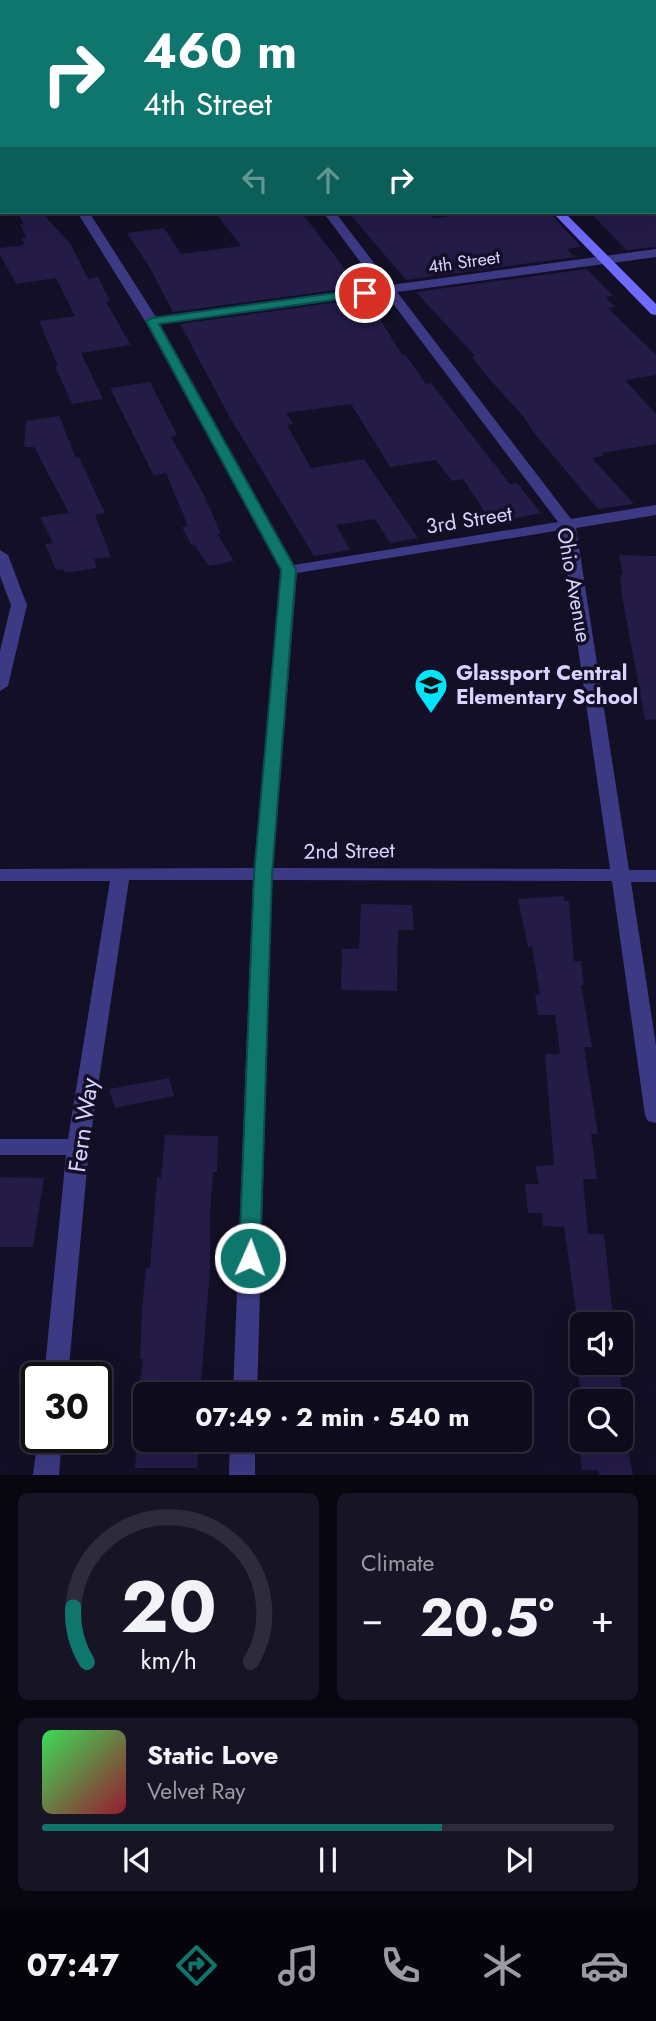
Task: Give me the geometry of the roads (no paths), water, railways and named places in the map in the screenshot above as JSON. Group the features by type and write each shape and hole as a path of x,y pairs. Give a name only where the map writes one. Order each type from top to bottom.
{"main road":[{"path":"560,214 656,311"}],"street":[{"path":"84,214 152,321 289,570 263,875 245,1382"},
{"name":"Ohio Avenue","path":"331,214 568,525 656,1115"},
{"name":"4th Street","path":"152,321 656,253"},
{"name":"3rd Street","path":"289,570 656,510"},
{"path":"0,555 19,605 0,686"},
{"name":"Fern Way","path":"57,1362 78,1147 121,873"},
{"name":"2nd Street","path":"0,875 433,873 656,876"},
{"path":"0,1147 78,1147"},
{"path":"242,1475 243,1452"},
{"path":"46,1475 48,1453"}],"place":[{"name":"Glassport Central Elementary School","path":"431,715"}]}
